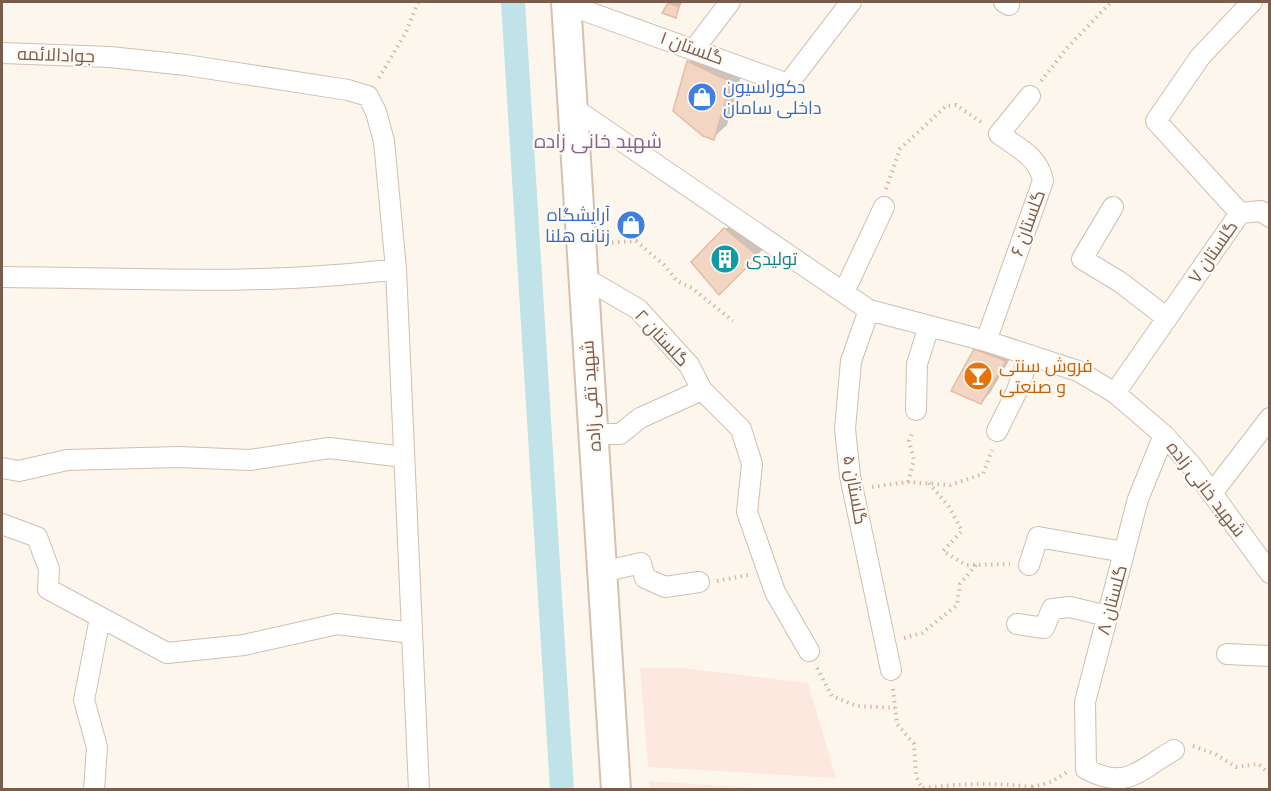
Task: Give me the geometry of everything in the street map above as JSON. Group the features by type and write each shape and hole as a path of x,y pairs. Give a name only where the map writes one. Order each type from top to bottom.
{"main road":[{"name":"شهید تقی زاده","path":"566,3 616,789"}],"street":[{"path":"695,48 730,2"},
{"name":"گلستان ۱","path":"566,3 695,48 788,84 851,2"},
{"name":"گلستان ٧","path":"1115,393 1240,213 1156,121 1200,57 1252,2"},
{"name":"جوادالائمه","path":"2,53 110,57 186,65 348,90 368,96"},
{"path":"368,96 376,112 384,141 396,269 419,789"},
{"path":"999,134 1030,96"},
{"name":"شهید خانی زاده","path":"572,107 869,310 986,341 1078,371 1115,393 1164,435 1214,492 1268,566"},
{"name":"گلستان ۶","path":"986,341 1043,181 1041,167 999,134"},
{"path":"844,292 884,207"},
{"path":"1113,207 1082,259 1120,282 1167,318"},
{"path":"1240,213 1261,212 1269,216"},
{"path":"2,277 239,280 344,276 396,269"},
{"name":"گلستان ۲","path":"583,277 638,309 689,365 702,390 741,429 752,464 747,512 775,592 809,651"},
{"name":"گلستان ۵","path":"869,310 851,361 845,429 853,490 891,670"},
{"path":"916,410 917,364 929,326"},
{"path":"997,431 1016,393 1030,355"},
{"path":"593,434 620,434 640,418 702,390"},
{"path":"1214,492 1269,418"},
{"name":"گلستان ۸","path":"1086,769 1085,702 1138,499 1164,435"},
{"path":"2,468 19,471 78,459 179,457 250,460 329,448 404,457"},
{"path":"2,524 37,537 49,569 48,589 167,653 244,645 337,624 412,633"},
{"path":"1029,565 1038,537 1124,552"},
{"path":"602,572 641,562 645,578 665,587 699,582"},
{"path":"1017,624 1044,628 1052,609 1070,607 1107,616"},
{"path":"94,789 97,747 84,700 100,618"},
{"path":"1227,654 1269,656"},
{"path":"1086,769 1103,780 1129,781 1174,750"}],"path":[{"path":"368,96 406,32 418,2"},
{"path":"1030,96 1067,48 1111,2"},
{"path":"884,207 886,185 900,149 946,106 956,105 999,134"},
{"path":"581,243 636,241 664,265 677,281 692,288 733,321"},
{"path":"908,482 914,460 909,441 917,418 916,410"},
{"path":"853,490 908,482 950,485 983,474 997,431"},
{"path":"929,483 949,507 962,531 943,551 966,565 1029,565"},
{"path":"887,650 899,639 922,633 957,605 960,584 976,564"},
{"path":"699,582 719,581 768,571"},
{"path":"809,651 832,696 857,706 895,708"},
{"path":"891,670 897,724 914,744 916,776 922,788 968,783 1032,788 1051,782 1068,771 1086,769"},
{"path":"1174,750 1195,746 1236,766 1258,764 1269,774"}],"shaded area":[{"path":"640,668 682,668 808,683 836,778 648,767"},
{"path":"649,781 766,789 649,789"}],"building":[{"path":"668,3 679,7 676,18 662,13"},
{"name":"دکوراسیون داخلی سامان","path":"687,61 731,82 714,140 703,136 673,111"},
{"name":"تولیدی","path":"724,228 758,256 719,295 691,262"},
{"name":"فروش سنتی و صنعتی","path":"974,349 1006,361 981,404 951,391"}],"waterway":[{"path":"513,2 562,790"}],"place":[{"name":"دکوراسیون داخلی سامان","path":"702,97"},
{"name":"آرایشگاه زنانه هلنا","path":"631,225"},
{"name":"تولیدی","path":"725,259"},
{"name":"فروش سنتی و صنعتی","path":"978,376"}],"district":[{"name":"شهید خانی زاده","path":"598,141"}]}
